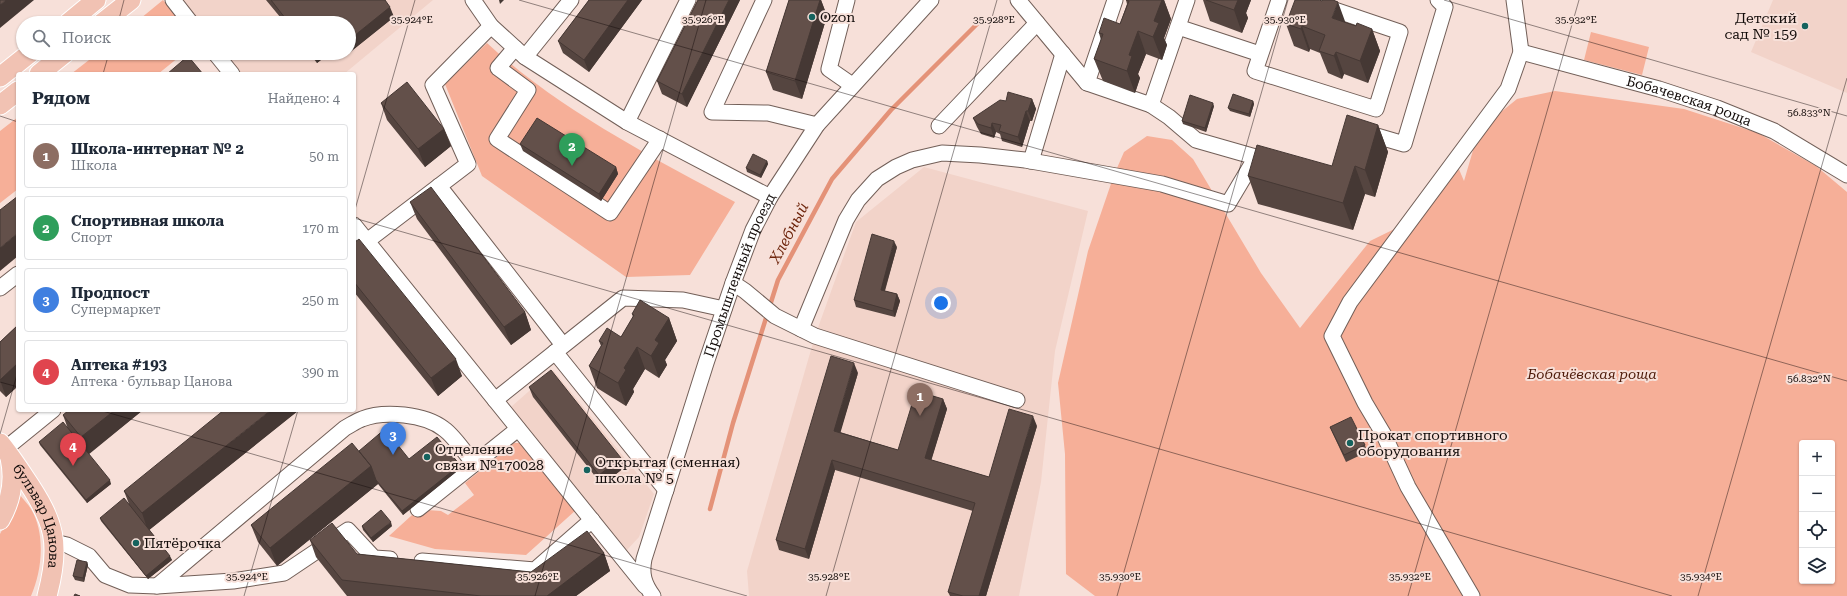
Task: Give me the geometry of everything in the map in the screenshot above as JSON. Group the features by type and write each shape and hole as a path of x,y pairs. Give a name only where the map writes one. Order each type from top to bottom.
{"main road":[{"path":"77,16 96,0"},
{"path":"111,16 131,0"},
{"path":"0,77 21,60"},
{"path":"41,72 56,60"},
{"path":"0,105 16,93"},
{"path":"0,520 8,506 12,490 13,473 5,450"},
{"name":"бульвар Цанова","path":"5,450 46,510 54,542 54,563 47,596"}],"street":[{"path":"173,0 186,16"},
{"path":"473,0 491,26 520,53 627,122 770,197"},
{"path":"571,0 520,53 498,68 528,90 497,139 610,213 660,139"},
{"path":"627,122 688,0"},
{"path":"764,0 712,112 768,112 817,125"},
{"path":"847,0 829,69 852,85"},
{"name":"Промышленный проезд","path":"650,592 643,579 643,567 724,309 753,230 770,197 817,125 931,0"},
{"path":"1018,0 1087,83 1151,106 1169,117 1196,140 1277,164"},
{"path":"1087,83 1115,0"},
{"path":"1151,106 1187,0"},
{"path":"1280,0 1255,71 1376,109 1400,32 1305,0"},
{"path":"1348,136 1350,129 1404,144 1445,7 1438,0"},
{"path":"1472,596 1408,487 1384,436 1365,404 1332,336 1350,302 1508,89 1521,52 1514,0"},
{"path":"939,126 1037,23"},
{"path":"367,241 468,164 433,85 491,26"},
{"path":"1178,27 1260,54"},
{"name":"Бобачевская роща","path":"1521,52 1659,90 1717,108 1774,131 1847,175"},
{"path":"1032,161 1063,54"},
{"path":"221,60 230,72"},
{"path":"801,329 846,220 858,200 877,179 896,167 912,160 942,153 980,155 1032,161 1162,184 1228,204 1256,157"},
{"path":"439,186 666,490"},
{"path":"356,227 650,592"},
{"path":"0,288 16,276"},
{"path":"733,283 752,296 775,316 815,336 1017,400"},
{"path":"495,400 623,298 683,300 724,309"},
{"path":"5,450 51,412"},
{"path":"157,586 346,428 362,419 379,415 401,415 422,418 445,429 474,464"},
{"path":"418,509 518,429"},
{"path":"54,542 67,545 89,556 106,575 130,585 157,586 233,580 284,573 348,530 374,558 535,570 592,520"}],"shaded area":[{"path":"177,0 433,0 346,72 230,72 221,60 356,60 356,16 187,16"},
{"name":"Детский сад № 159","path":"1773,0 1847,0 1847,93 1751,52"},
{"path":"924,167 1088,211 1055,351 1041,482 1019,596 749,596 747,571 815,336 856,222"},
{"name":"Открытая (сменная) школа № 5","path":"553,370 654,494 639,537 627,550 583,496 577,502 527,440 533,434 511,407"}],"green space":[{"path":"163,0 177,16 144,16"},
{"path":"1591,32 1649,47 1642,75 1584,60"},
{"path":"487,43 515,67 574,110 638,149 735,202 690,275 626,277 482,176 445,84"},
{"path":"89,60 175,60 160,72 74,72"},
{"name":"Бобачёвская роща","path":"1555,91 1684,109 1758,133 1816,166 1847,192 1847,596 1095,596 1066,574 1065,454 1058,383 1088,251 1114,175 1124,152 1147,136 1172,140 1193,159 1261,273 1300,328 1370,241 1423,215 1458,167 1464,181 1479,130 1517,99"},
{"path":"16,119 16,191 0,203 0,131"},
{"path":"514,443 521,443 576,510 526,555 435,549 389,536 423,505 427,510 441,511 448,515 474,495 465,483"},
{"path":"20,495 31,509 39,530 41,552 38,575 31,596 0,596 0,534"}],"building":[{"path":"0,0 6,0 0,5"},
{"path":"271,0 385,0 390,7 356,34 356,16 284,16"},
{"path":"589,0 628,0 584,60 558,41"},
{"path":"698,0 729,0 682,94 657,81"},
{"path":"789,0 820,0 795,81 766,72"},
{"path":"1126,0 1162,0 1154,21 1159,23 1153,37 1138,31 1129,55 1132,56 1127,71 1094,59 1103,34 1099,33 1104,18 1120,24 1129,1"},
{"path":"1206,0 1238,0 1234,10"},
{"path":"1295,0 1333,0 1338,2 1332,18 1356,26 1357,23 1372,29 1360,61 1336,52 1334,56 1319,51 1325,35 1302,26 1301,29 1286,24"},
{"path":"183,60 191,60 201,72 169,72"},
{"path":"407,82 444,129 418,149 381,103"},
{"path":"1008,92 1032,99 1028,111 1026,111 1018,137 999,131 1001,125 992,123 991,128 978,124 973,118 1000,100 1006,101"},
{"path":"1233,94 1253,101 1249,114 1228,108"},
{"path":"1190,95 1213,103 1205,128 1182,121"},
{"path":"1347,115 1378,125 1365,170 1355,166 1343,203 1248,176 1257,145 1332,166"},
{"path":"537,118 616,167 599,194 520,144"},
{"path":"753,154 767,161 760,175 746,168"},
{"path":"431,187 525,312 504,327 410,202"},
{"path":"16,198 16,235 0,248 0,210"},
{"path":"872,234 894,241 881,290 897,294 893,311 854,300"},
{"path":"359,239 456,359 431,378 356,284 356,241"},
{"path":"640,300 669,318 655,340 659,343 651,356 637,347 624,368 626,370 618,383 589,366 603,343 599,341 607,328 621,337 634,315 632,314"},
{"path":"16,327 16,365 0,380 0,342"},
{"path":"831,356 854,363 834,431 898,450 916,391 943,399 925,458 989,477 1009,409 1033,416 979,596 963,596 948,592 975,503 832,460 805,549 776,540"},
{"path":"551,370 621,458 599,475 529,387"},
{"path":"67,412 112,412 81,437 63,415"},
{"path":"222,412 268,412 142,513 124,491"},
{"name":"Прокат спортивного оборудования","path":"1351,417 1365,445 1344,455 1330,427"},
{"path":"63,422 110,480 86,500 39,442"},
{"path":"385,429 409,459 437,437 460,465 402,511 376,480 371,466 359,451"},
{"path":"352,443 371,466 270,548 251,525"},
{"path":"124,498 170,556 146,576 100,518"},
{"path":"381,510 391,522 371,538 362,526"},
{"path":"332,523 357,554 531,572 587,531 604,553 547,596 481,596 342,580 310,540"},
{"path":"77,560 87,562 83,578 73,576"}],"waterway":[{"name":"Хлебный","path":"710,509 733,423 778,280 832,179 891,110 981,20"}],"place":[{"name":"Ozon","path":"812,17"},
{"name":"Детский сад № 159","path":"1805,26"},
{"name":"Спортивная школа","path":"572,166"},
{"name":"Школа-интернат № 2","path":"920,416"},
{"name":"Прокат спортивного оборудования","path":"1350,443"},
{"name":"Продпост","path":"393,455"},
{"name":"Отделение связи №170028","path":"427,457"},
{"name":"Аптека #193","path":"73,466"},
{"name":"Открытая (сменная) школа № 5","path":"587,470"},
{"name":"Пятёрочка","path":"136,543"}]}
